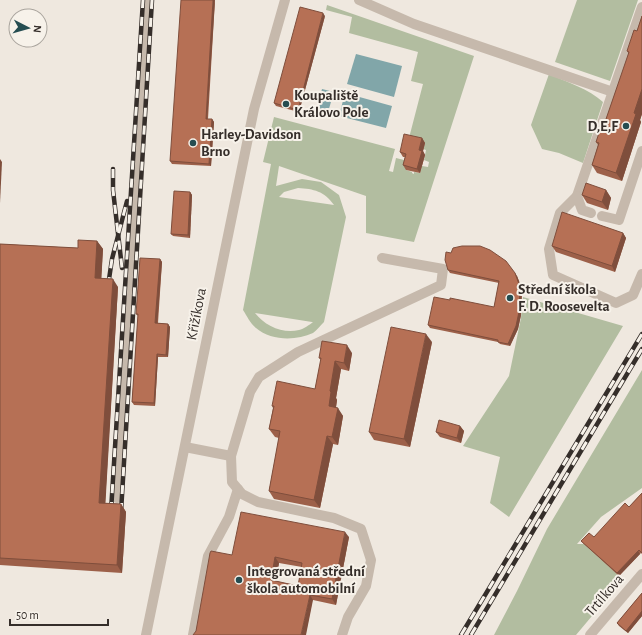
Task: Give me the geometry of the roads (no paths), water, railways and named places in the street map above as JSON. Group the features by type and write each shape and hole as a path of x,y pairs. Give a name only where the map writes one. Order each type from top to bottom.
{"street":[{"path":"117,498 148,0"},
{"name":"Křižíkova","path":"146,635 254,109 285,0"},
{"path":"359,0 414,24 613,92"},
{"path":"642,7 577,196 560,213 549,249 554,275 616,303 633,295 642,274"},
{"path":"602,216 618,220 642,151"},
{"path":"577,196 582,210 591,213"},
{"path":"342,635 348,617 366,586 371,560 361,529 334,518 258,502 242,494 232,482 231,456 250,392 259,377 298,352 441,284 443,270 382,258"},
{"path":"185,447 231,456"},
{"path":"193,635 208,556 229,517 238,489"},
{"name":"Trtílkova","path":"590,635 642,574"}],"water":[{"path":"356,54 402,66 394,97 347,84"},
{"path":"322,89 334,92 328,112 317,109"},
{"path":"345,93 392,106 386,128 339,116"}],"railway":[{"path":"111,511 143,0"},
{"path":"121,512 152,0"},
{"path":"113,169 113,190 122,268"},
{"path":"108,286 112,259 127,201"},
{"path":"461,635 642,334"},
{"path":"471,635 642,349"}],"place":[{"name":"Koupaliště Královo Pole","path":"286,104"},
{"name":"D,E,F","path":"626,126"},
{"name":"Harley-Davidson Brno","path":"193,143"},
{"name":"Střední škola F. D. Roosevelta","path":"510,298"},
{"name":"Integrovaná střední škola automobilní","path":"239,580"}]}
